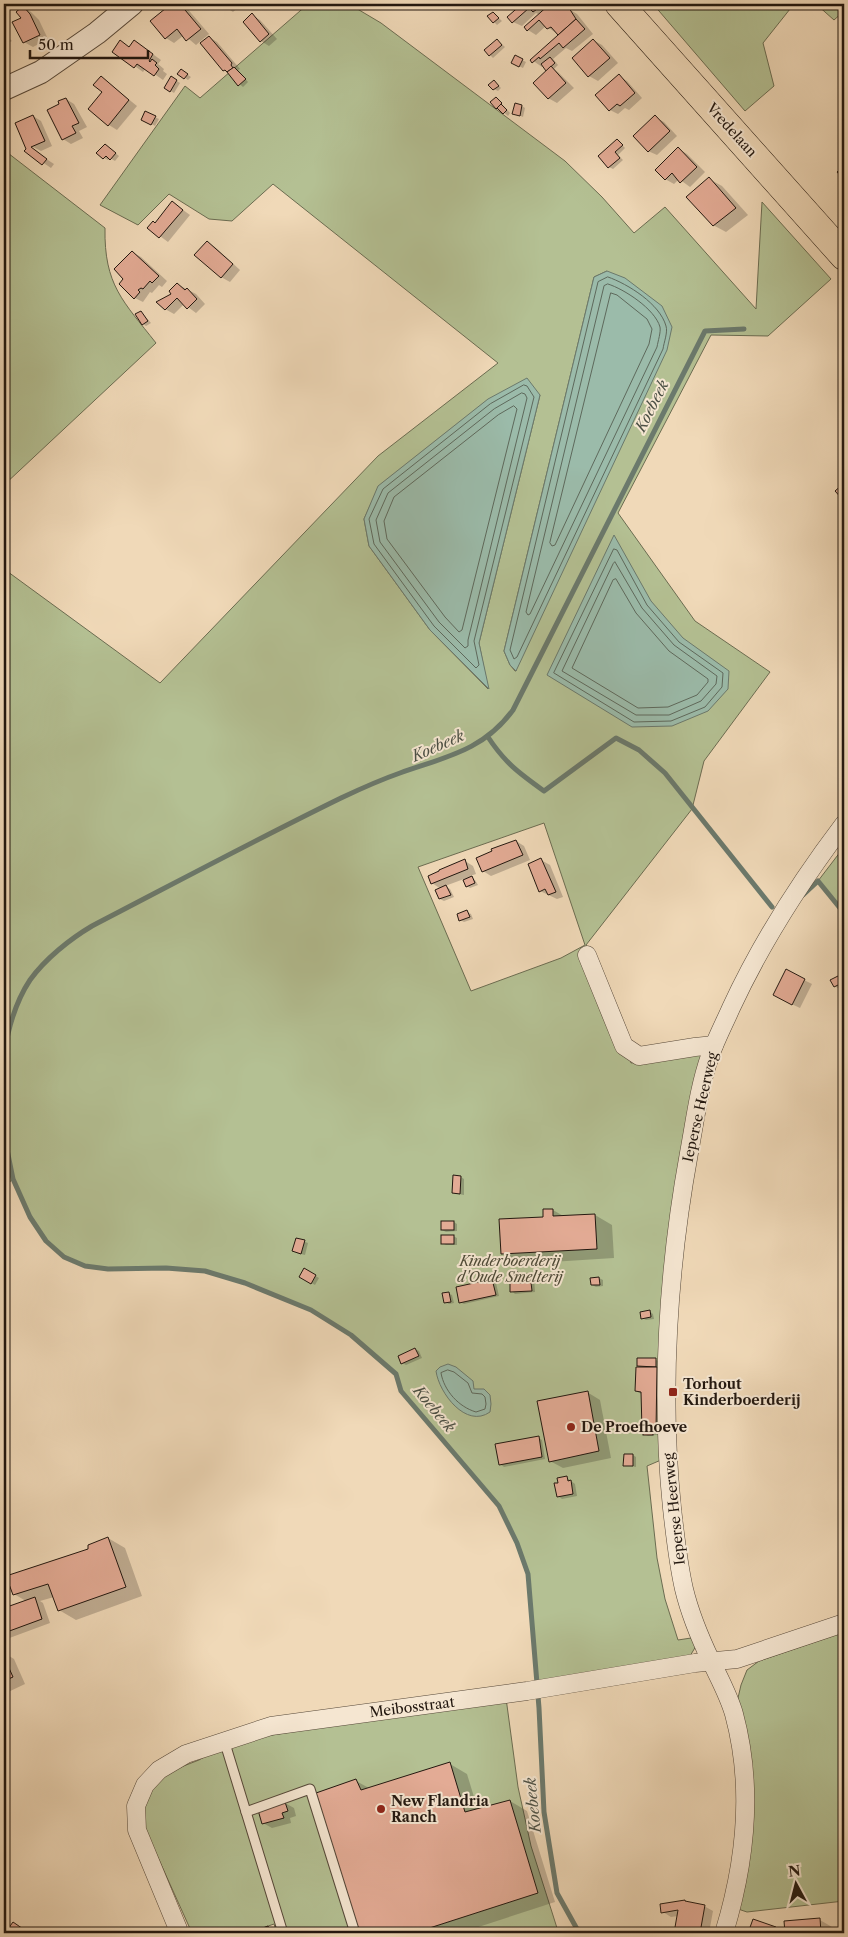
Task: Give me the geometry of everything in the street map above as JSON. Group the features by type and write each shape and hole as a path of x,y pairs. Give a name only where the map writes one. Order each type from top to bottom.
{"main road":[{"name":"Vredelaan","path":"619,4 844,256"}],"street":[{"path":"4,89 41,72 97,33 132,4"},
{"name":"Ieperse Heerweg","path":"724,1933 739,1880 744,1843 745,1802 742,1759 734,1713 691,1613 679,1565 670,1489 667,1396 672,1278 682,1188 704,1078 714,1045 745,978 766,939 794,893 844,824"},
{"name":"Ieperse Heerweg","path":"587,955 624,1046 639,1056 714,1045"},
{"name":"Meibosstraat","path":"178,1933 168,1902 137,1830 136,1806 145,1785 158,1770 186,1754 270,1726 550,1688 737,1659 844,1623"}],"lane":[{"path":"224,1740 283,1933"},
{"path":"246,1812 310,1789 355,1933"}],"green space":[{"name":"Kinderboerderij d'Oude Smelterij","path":"308,4 349,4 381,23 565,161 602,197 634,233 665,207 756,309 762,202 831,279 768,336 711,335 618,513 695,621 770,672 704,761 692,809 586,945 631,1063 696,1053 703,1056 661,1460 647,1466 657,1558 665,1599 678,1640 691,1638 696,1646 690,1656 537,1681 528,1574 517,1543 499,1506 401,1391 396,1373 351,1335 311,1310 245,1283 205,1271 166,1268 108,1269 85,1266 64,1257 46,1241 30,1217 14,1179 4,1185 4,569 160,683 378,456 498,363 273,184 232,221 209,219 169,194 138,225 100,205 185,86 200,98","holes":["607,271 516,671 515,671 504,651 594,277","540,395 479,643 488,689 430,630 369,546 364,519 379,486 488,400","544,823 585,945 561,958 471,991 418,867"]},
{"path":"653,4 794,4 763,43 774,86 745,111"},
{"path":"816,4 844,4 844,11 834,20"},
{"path":"4,150 105,228 108,264 112,278 125,303 156,343 4,485"},
{"path":"844,847 844,913 818,881"},
{"path":"844,1632 844,1901 747,1912 738,1909 745,1886 750,1854 748,1752 738,1698 741,1685 747,1670 759,1661"},
{"name":"New Flandria Ranch","path":"506,1698 518,1787 531,1846 557,1933 277,1933 274,1924 248,1933 192,1933 146,1831 140,1811 150,1791 163,1774 199,1760 220,1748 259,1737"}],"water":[{"path":"607,271 625,278 662,306 672,327 667,350 516,671 510,665 504,651 594,277"},
{"path":"527,378 540,395 479,643 489,689 430,630 369,546 364,519 378,486 488,399"},
{"path":"614,535 651,601 683,638 729,671 728,689 708,711 672,726 632,727 547,675"},
{"path":"448,1364 456,1367 473,1381 474,1389 484,1389 490,1395 490,1412 481,1416 472,1416 455,1406 448,1398 438,1380 436,1371"}],"building":[{"path":"171,4 180,4 201,29 186,41 177,29 165,39 150,21"},
{"path":"522,4 544,4 533,12 529,8 512,23 507,17"},
{"path":"550,4 556,4 559,7 562,4 567,9 569,8 576,19 558,35 551,27 547,29 539,20 527,31 524,27"},
{"path":"23,6 30,14 40,35 23,43 12,22 21,18 16,12"},
{"path":"493,12 499,18 493,23 487,16"},
{"path":"252,13 269,34 260,42 243,22"},
{"path":"576,19 585,29 563,48 559,43 540,59 539,57 532,63 530,60"},
{"path":"209,36 232,63 233,68 227,72 223,71 200,43"},
{"path":"497,39 502,45 489,56 484,50"},
{"path":"593,39 610,58 588,77 572,58"},
{"path":"120,40 129,47 134,40 153,54 149,61 152,59 157,63 155,65 159,69 154,76 137,64 134,68 112,52"},
{"path":"515,55 523,59 519,67 511,63"},
{"path":"550,57 555,63 546,71 541,64"},
{"path":"551,66 566,83 548,99 533,83"},
{"path":"234,67 246,79 238,86 227,72"},
{"path":"181,69 188,74 184,79 177,74"},
{"path":"619,74 635,93 620,106 617,104 609,111 595,95"},
{"path":"101,76 129,100 108,126 88,109 102,92 93,85"},
{"path":"171,76 177,80 170,92 164,88"},
{"path":"494,80 499,86 493,90 488,85"},
{"path":"496,97 502,103 496,109 490,102"},
{"path":"66,98 79,123 72,126 76,133 62,140 47,110 59,104 58,101"},
{"path":"515,103 522,105 520,116 512,114"},
{"path":"501,104 507,110 503,114 497,108"},
{"path":"145,111 156,116 151,125 141,120"},
{"path":"33,115 45,141 31,147 47,159 42,165 24,151 26,149 15,123"},
{"path":"655,115 670,131 648,152 633,136"},
{"path":"617,139 623,145 615,152 620,158 608,168 598,156"},
{"path":"105,144 116,153 110,160 106,156 103,159 96,153"},
{"path":"678,147 697,167 680,183 672,173 665,180 655,170"},
{"path":"844,165 844,180 837,172"},
{"path":"709,177 736,208 713,226 686,197"},
{"path":"172,201 183,210 159,238 147,228 153,221 155,223"},
{"path":"207,241 233,264 221,278 194,255"},
{"path":"132,251 159,276 152,283 150,281 143,289 138,290 140,292 134,299 119,284 123,279 114,269"},
{"path":"177,283 185,290 187,288 197,299 187,309 177,298 165,310 156,302 171,294 169,291"},
{"path":"141,311 148,321 142,325 135,314"},
{"path":"844,485 844,501 835,491"},
{"path":"516,840 523,855 482,872 476,858 492,851 491,849"},
{"path":"541,858 556,892 548,895 545,889 539,892 528,864"},
{"path":"465,859 468,869 431,884 428,876"},
{"path":"472,876 475,883 466,887 463,880"},
{"path":"446,885 451,895 439,899 435,890"},
{"path":"467,910 470,917 459,921 457,914"},
{"path":"786,969 805,979 792,1005 773,995"},
{"path":"844,973 844,982 834,987 830,980"},
{"path":"453,1175 461,1176 460,1194 452,1193"},
{"path":"543,1209 553,1209 553,1216 595,1214 597,1249 501,1254 499,1219 543,1217"},
{"path":"441,1221 454,1221 454,1230 441,1230"},
{"path":"441,1235 454,1235 454,1244 441,1244"},
{"path":"296,1238 305,1240 301,1254 292,1251"},
{"path":"304,1268 316,1275 311,1284 299,1277"},
{"path":"510,1272 518,1272 518,1283 522,1283 522,1274 530,1274 532,1291 510,1292"},
{"path":"599,1277 600,1285 591,1285 590,1278"},
{"path":"492,1279 496,1295 459,1303 456,1287"},
{"path":"449,1292 451,1302 444,1303 442,1293"},
{"path":"650,1310 651,1317 641,1319 640,1312"},
{"path":"415,1348 419,1356 401,1364 398,1356"},
{"path":"637,1358 656,1358 656,1367 637,1366"},
{"path":"636,1367 657,1367 656,1430 642,1430 641,1392 635,1391"},
{"path":"588,1391 599,1451 549,1462 537,1401"},
{"path":"643,1430 653,1430 653,1435 643,1435"},
{"path":"539,1436 542,1457 499,1465 495,1444"},
{"path":"624,1454 633,1454 633,1466 623,1466"},
{"path":"567,1476 568,1481 571,1480 573,1494 557,1497 554,1483 558,1483 557,1478"},
{"path":"108,1537 126,1587 58,1611 48,1584 13,1595 6,1576 88,1549 88,1545"},
{"path":"35,1597 42,1619 4,1633 4,1608"},
{"path":"4,1657 13,1677 4,1681"},
{"name":"New Flandria Ranch","path":"450,1762 465,1812 510,1800 538,1893 414,1933 381,1933 380,1928 358,1933 316,1793 356,1779 361,1790"},
{"path":"285,1802 288,1811 282,1813 284,1818 262,1824 258,1810"},
{"path":"685,1900 705,1905 700,1933 674,1933 678,1910 661,1913 660,1904"},
{"path":"820,1918 821,1933 785,1933 784,1921"},
{"path":"753,1919 776,1927 775,1933 748,1933"},
{"path":"13,1922 29,1933 5,1933"},
{"path":"268,1926 271,1933 251,1933"}],"waterway":[{"name":"Koebeek","path":"4,1054 13,1016 30,980 50,957 84,931 341,798 385,779 462,751 476,744 501,724 513,710 705,331 744,329"},
{"path":"488,737 500,754 513,767 544,791 616,738 639,750 665,773 772,907"},
{"path":"803,895 818,881 844,913"},
{"name":"Koebeek","path":"4,1135 13,1179 30,1217 46,1241 64,1257 85,1266 108,1269 166,1268 205,1271 245,1283 311,1310 351,1335 396,1374 401,1391 499,1506 517,1543 528,1574 539,1708 544,1812 557,1893 577,1929 577,1933"}],"place":[{"name":"Torhout Kinderboerderij","path":"673,1392"},
{"name":"De Proefhoeve","path":"571,1427"},
{"name":"New Flandria Ranch","path":"381,1809"}]}
